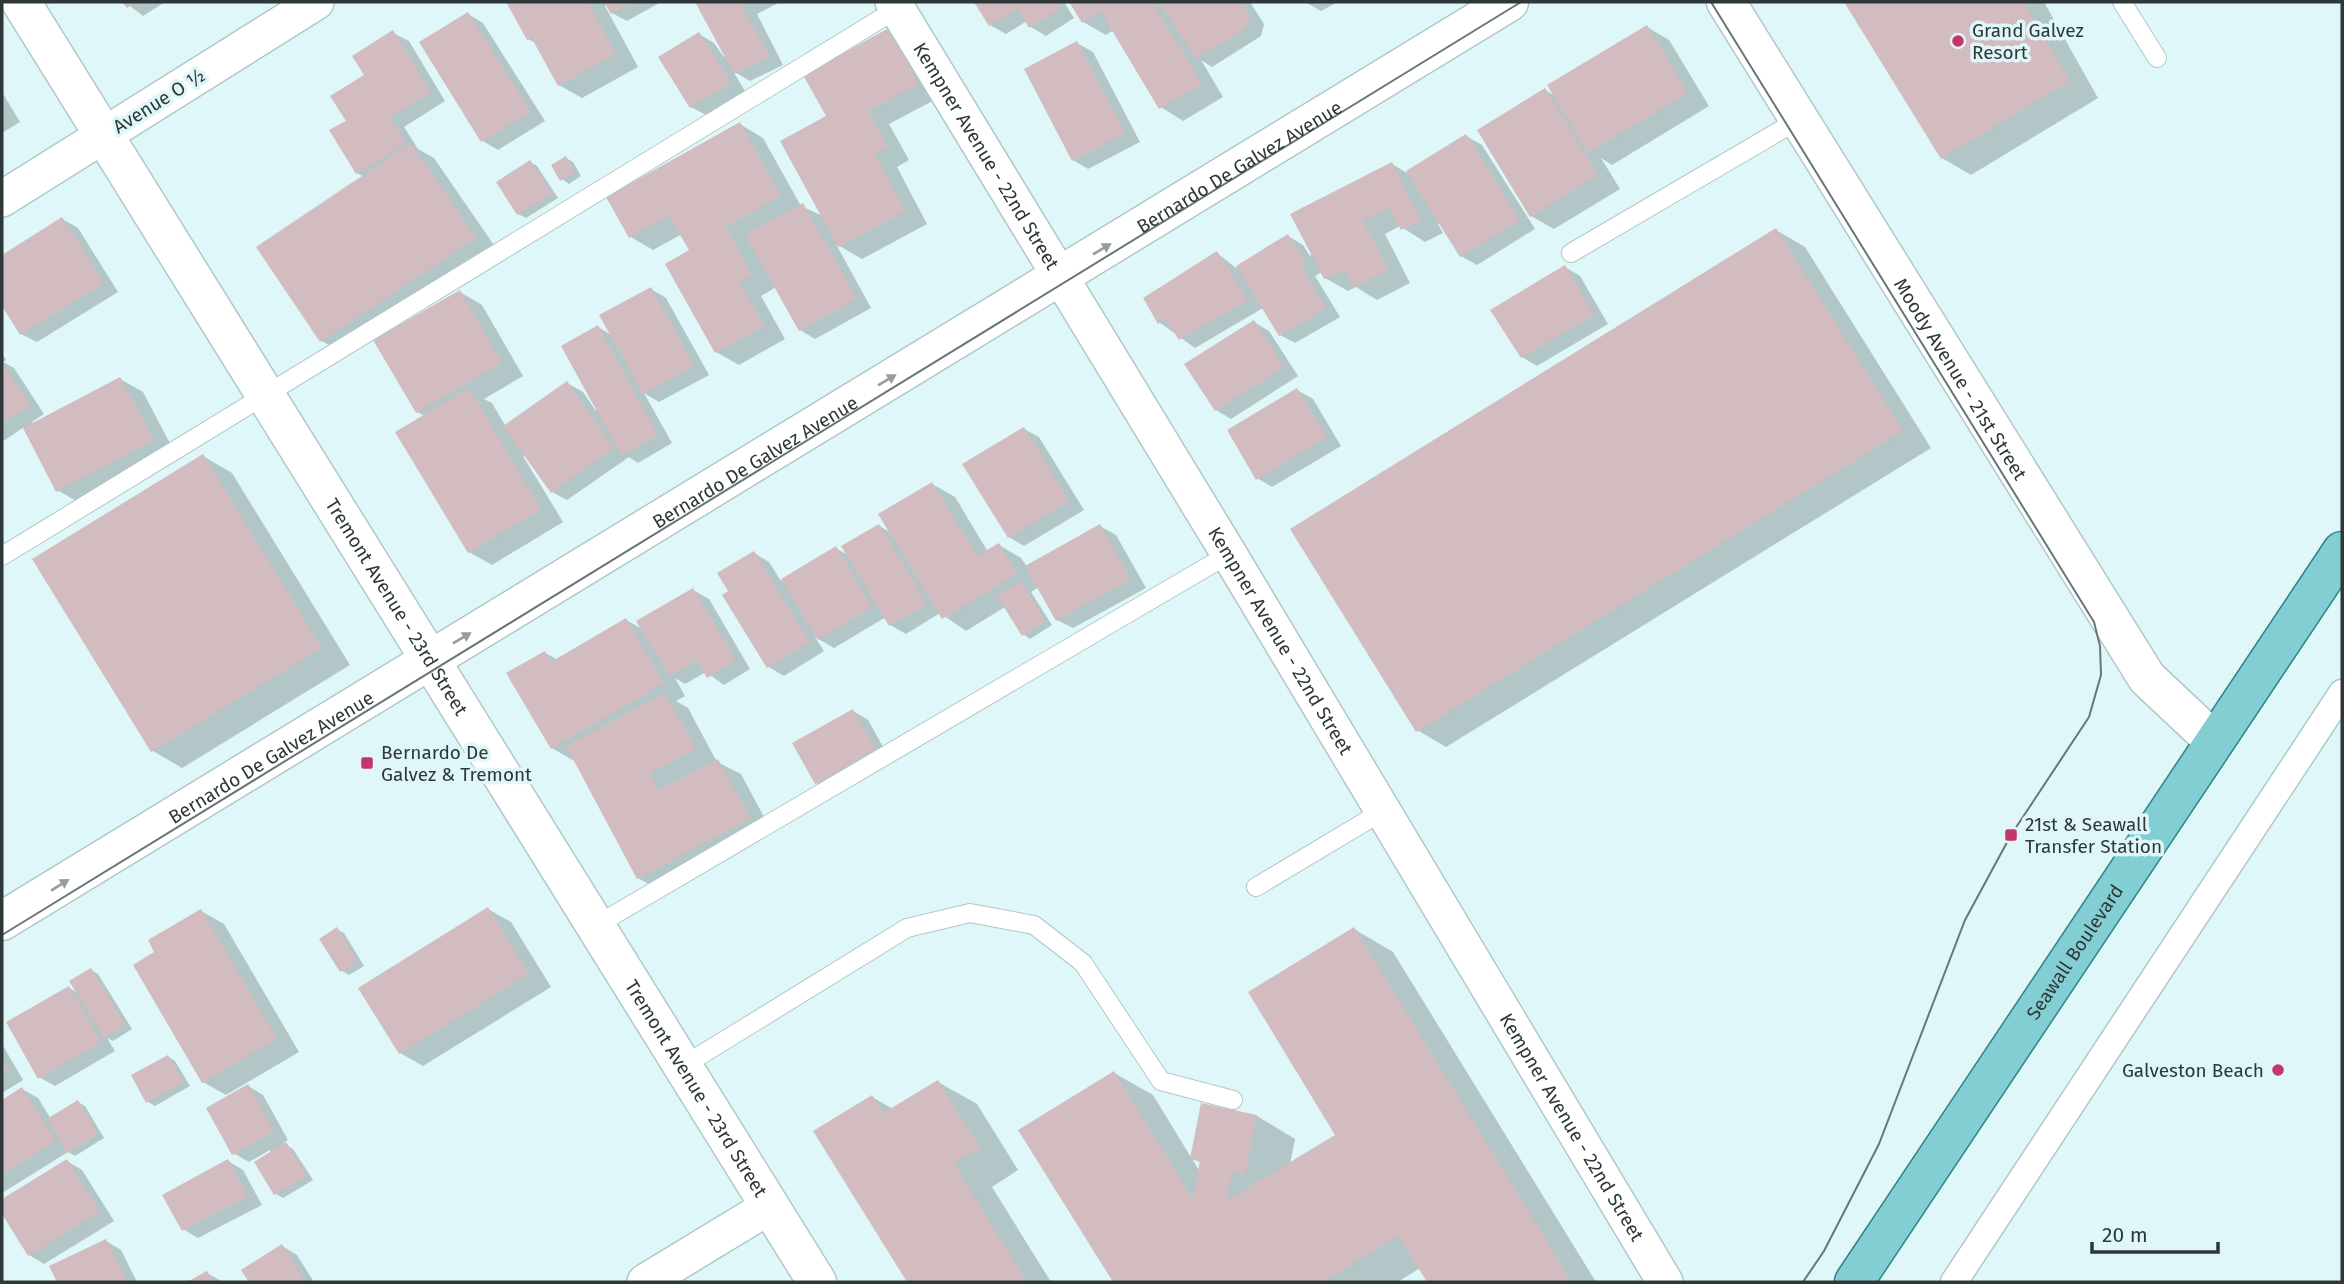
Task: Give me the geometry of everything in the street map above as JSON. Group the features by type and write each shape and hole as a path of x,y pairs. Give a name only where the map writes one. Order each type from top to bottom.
{"main road":[{"name":"Tremont Avenue - 23rd Street","path":"21,2 817,1282"},
{"name":"Bernardo De Galvez Avenue","path":"2,921 429,658 1509,2"},
{"name":"Moody Avenue - 21st Street","path":"1726,2 2147,678 2214,741"},
{"name":"Seawall Boulevard","path":"1854,1282 2342,551"}],"street":[{"name":"Avenue O ½","path":"2,199 316,2"},
{"name":"Kempner Avenue - 22nd Street","path":"900,4 1058,275 1230,554 1665,1282"},
{"path":"1954,1282 2342,693"},
{"path":"645,1282 770,1206"}],"lane":[{"path":"2122,2 2157,58"},
{"path":"2,556 900,4"},
{"path":"1572,253 1800,119"},
{"path":"595,926 1230,554"},
{"path":"1256,887 1383,811"},
{"path":"683,1066 907,928 970,913 1034,925 1083,963 1161,1082 1233,1100"}],"building":[{"path":"122,2 137,2 127,8"},
{"path":"506,2 588,2 616,54 558,86 531,37 527,40"},
{"path":"604,2 632,2 611,14"},
{"path":"695,2 749,2 742,5 769,56 734,74"},
{"path":"974,2 1056,2 1060,9 1029,28 1018,9 989,26"},
{"path":"1069,2 1152,2 1202,84 1159,109 1101,12 1082,23"},
{"path":"1159,2 1242,2 1249,14 1249,21 1246,28 1196,59"},
{"name":"Grand Galvez Resort","path":"1844,2 2024,2 2070,81 1941,159"},
{"path":"468,12 531,112 481,142 419,42"},
{"path":"1647,25 1688,93 1588,153 1547,85"},
{"path":"889,28 919,84 868,111 888,147 875,154 906,211 838,247 780,141 826,116 803,75"},
{"path":"393,30 431,92 390,118 406,144 356,174 329,130 346,121 330,96 364,75 352,56"},
{"path":"699,32 731,82 690,108 658,57"},
{"path":"1077,41 1125,133 1072,161 1024,69"},
{"path":"1545,88 1598,175 1530,217 1477,130"},
{"path":"740,122 781,196 725,227 752,275 740,282 764,326 715,353 665,264 689,250 669,216 629,238 606,197"},
{"path":"1466,134 1520,220 1460,257 1406,171"},
{"path":"411,143 476,238 320,342 256,247"},
{"path":"566,156 575,172 560,181 551,165"},
{"path":"530,160 552,194 517,215 496,182"},
{"path":"1392,162 1421,220 1401,230 1389,208 1363,221 1388,270 1353,288 1344,270 1324,279 1290,214"},
{"path":"803,203 857,299 799,331 745,235"},
{"path":"62,217 104,283 20,335 2,306 2,255"},
{"path":"1776,228 1903,431 1416,732 1290,529"},
{"path":"1288,234 1306,264 1301,267 1326,308 1279,336 1236,266"},
{"path":"1217,251 1248,300 1179,340 1165,319 1158,324 1143,298"},
{"path":"1565,265 1594,315 1521,358 1490,310"},
{"path":"651,287 694,366 643,394 599,315"},
{"path":"460,290 502,363 416,413 373,340"},
{"path":"1254,320 1284,367 1215,411 1184,364"},
{"path":"598,325 658,435 621,455 561,346"},
{"path":"2,363 30,405 2,423"},
{"path":"120,377 154,440 56,492 23,428"},
{"path":"567,381 614,448 551,493 503,426"},
{"path":"469,388 541,509 468,553 395,432"},
{"path":"1297,388 1327,437 1256,480 1227,430"},
{"path":"1024,427 1069,501 1008,538 962,464"},
{"path":"203,454 322,648 151,752 32,559"},
{"path":"932,482 977,556 999,543 1017,574 942,619 878,514"},
{"path":"879,524 927,604 889,626 841,546"},
{"path":"1100,524 1131,579 1056,621 1025,566"},
{"path":"836,546 872,607 818,640 781,579"},
{"path":"754,551 810,642 767,668 722,595 728,591 717,573"},
{"path":"1021,581 1046,621 1022,636 997,596"},
{"path":"693,588 736,660 707,678 697,660 669,676 636,621"},
{"path":"626,618 664,683 551,749 506,673 545,651 551,662"},
{"path":"665,693 696,749 650,773 659,790 718,759 751,818 637,879 566,746"},
{"path":"853,709 876,750 815,784 792,743"},
{"path":"488,907 529,974 399,1054 358,988"},
{"path":"201,909 277,1039 202,1083 133,965 154,952 148,940"},
{"path":"337,927 358,962 340,972 319,939"},
{"path":"1354,927 1572,1282 1427,1282 1398,1236 1323,1282 1113,1282 1018,1130 1114,1071 1193,1199 1200,1161 1190,1159 1201,1103 1257,1115 1245,1175 1232,1172 1226,1201 1335,1135 1248,992"},
{"path":"91,968 126,1025 104,1038 69,981"},
{"path":"69,986 101,1042 38,1079 6,1022"},
{"path":"168,1055 184,1082 146,1103 131,1075"},
{"path":"2,1059 9,1071 2,1075"},
{"path":"938,1080 980,1148 954,1164 1027,1282 907,1282 813,1131 872,1095 883,1113"},
{"path":"248,1084 274,1131 232,1155 206,1108"},
{"path":"22,1087 56,1141 2,1175 2,1100"},
{"path":"78,1100 98,1134 67,1153 47,1119"},
{"path":"286,1142 307,1176 274,1195 254,1162"},
{"path":"67,1159 100,1212 28,1256 2,1214 2,1199"},
{"path":"228,1159 248,1196 182,1231 162,1195"},
{"path":"106,1239 127,1282 57,1282 49,1266"},
{"path":"282,1244 306,1282 249,1282 241,1270"},
{"path":"207,1271 214,1282 187,1282"}],"tram line":[{"path":"2,935 1521,2"},
{"path":"1711,2 2094,622 2100,646 2101,675 2089,717 2011,835 1965,920 1879,1144 1824,1251 1803,1282"}],"place":[{"name":"Grand Galvez Resort","path":"1958,41"},
{"name":"Bernardo De Galvez & Tremont","path":"367,763"},
{"name":"21st & Seawall Transfer Station","path":"2011,835"},
{"name":"Galveston Beach","path":"2278,1070"}]}
